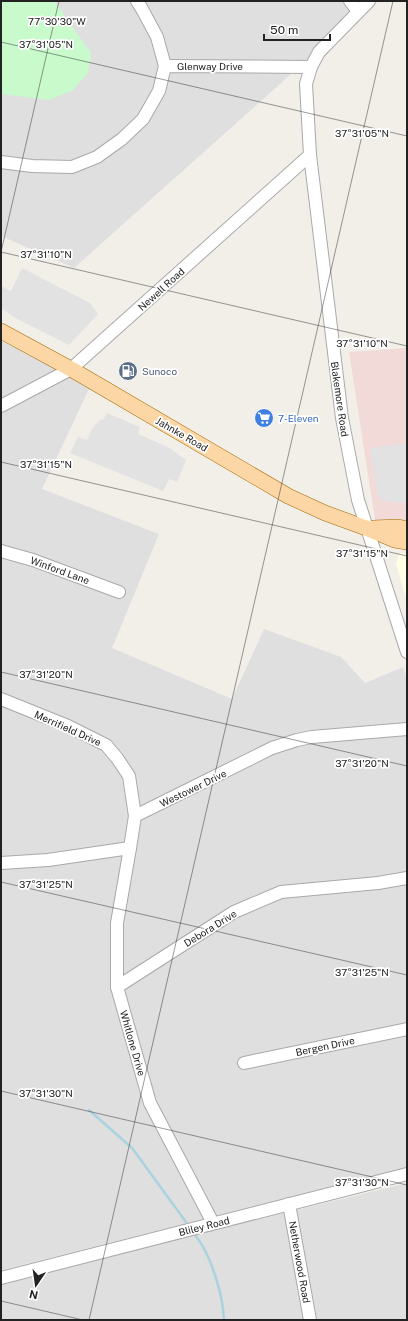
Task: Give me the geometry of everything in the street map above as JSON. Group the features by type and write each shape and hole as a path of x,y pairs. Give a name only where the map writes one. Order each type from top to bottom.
{"main road":[{"name":"Jahnke Road","path":"1,331 288,496 325,513 395,540 407,542"},
{"name":"Jahnke Road","path":"366,528 398,527 407,529"}],"street":[{"path":"136,1 157,37 165,66"},
{"path":"350,1 358,11"},
{"path":"311,66 319,52 369,1"},
{"name":"Glenway Drive","path":"1,162 32,166 72,167 97,157 122,139 143,119 159,91 165,66 311,66"},
{"name":"Blakemore Road","path":"311,66 306,84 310,155 342,418 358,500 407,652"},
{"name":"Newell Road","path":"1,406 71,370 310,155"},
{"name":"Winford Lane","path":"1,551 34,560 119,592"},
{"name":"Merrifield Drive","path":"1,700 68,726 106,745 118,758 129,776 135,816"},
{"name":"Westower Drive","path":"135,816 272,748 283,744 312,737 407,729"},
{"path":"1,863 48,860 130,848 135,816"},
{"name":"Whitlone Drive","path":"130,848 117,923 116,987 150,1103 213,1223"},
{"name":"Debora Drive","path":"116,987 234,912 281,892 378,883 407,878"},
{"name":"Bergen Drive","path":"244,1062 407,1029"},
{"name":"Bliley Road","path":"1,1278 407,1174"},
{"name":"Netherwood Road","path":"289,1204 310,1320"}],"shaded area":[{"path":"1,1 367,1 290,75 74,268 1,236"},
{"path":"22,268 90,303 98,314 69,345 17,319 1,308 1,286 11,291"},
{"path":"1,341 45,362 89,389 42,489 159,534 112,648 232,699 264,629 341,657 365,683 403,667 407,679 407,1168 1,1270"},
{"path":"407,348 407,543 378,539 349,352"},
{"path":"107,413 140,427 138,434 168,447 186,460 177,482 169,479 163,491 70,453 78,437 87,440 93,427 101,419 103,420"},
{"path":"407,443 407,503 383,501 378,495 370,448"},
{"path":"400,553 407,554 407,601 396,563"},
{"path":"407,1183 407,1320 1,1320 1,1285 195,1235"}],"green space":[{"path":"1,1 54,1 91,53 88,73 73,90 49,100 1,94"}],"waterway":[{"path":"89,1110 132,1148 186,1222"},
{"path":"195,1235 201,1243 215,1275 219,1287 224,1320"}],"place":[{"name":"Sunoco","path":"128,371"},
{"name":"7-Eleven","path":"264,418"}]}
